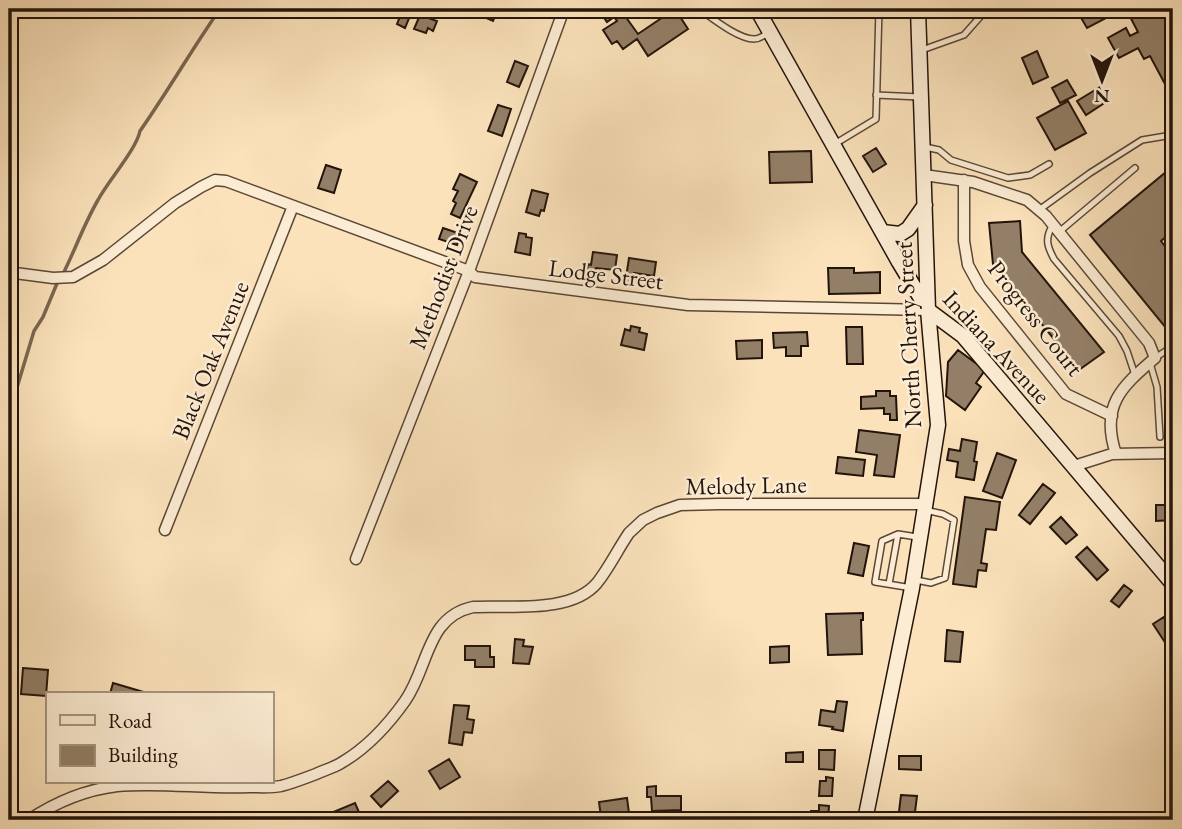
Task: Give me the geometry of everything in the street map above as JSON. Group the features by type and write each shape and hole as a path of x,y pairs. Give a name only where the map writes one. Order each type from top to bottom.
{"main road":[{"name":"Indiana Avenue","path":"757,9 928,310 962,337 1173,584"},
{"name":"North Cherry Street","path":"864,820 912,584 938,425 928,310 919,9"},
{"path":"882,232 901,234 908,229 925,205"}],"street":[{"name":"Methodist Drive","path":"356,559 469,271 564,9"},
{"path":"924,175 973,182 1027,200 1056,228 1149,343 1152,360 1118,394 1110,435 1116,454"},
{"name":"Lodge Street","path":"15,274 53,278 73,276 103,260 175,203 215,180 226,181 469,271 475,277 688,305 928,310"},
{"name":"Progress Court","path":"964,180 964,241 968,265 980,287 1066,394 1112,416"},
{"name":"Black Oak Avenue","path":"165,530 293,206"},
{"path":"1074,466 1116,454 1173,453"},
{"name":"Melody Lane","path":"29,820 69,798 93,790 117,786 280,786 339,765 377,735 405,701 438,630 446,619 460,610 473,607 559,604 577,598 597,583 635,526 656,513 680,505 719,504 926,507"}],"lane":[{"path":"699,9 730,30 751,38 762,36 769,31"},
{"path":"833,145 876,119 879,9"},
{"path":"919,51 964,36 987,9"},
{"path":"876,94 920,97"},
{"path":"1039,210 1142,140 1166,136 1173,142"},
{"path":"922,146 939,150 951,160 1008,178 1030,175 1049,164"},
{"path":"1135,168 1056,228 1046,241 1054,258 1119,336 1135,376"},
{"path":"1160,438 1157,387 1152,360 1170,351 1173,346"},
{"path":"920,537 898,534 882,541 875,582 931,583 945,578 954,520 926,507"},
{"path":"889,584 898,534"}],"building":[{"path":"403,9 412,11 405,28 397,24"},
{"path":"477,9 498,9 493,21 475,13"},
{"path":"598,9 620,9 638,34 675,9 688,29 648,56 637,39 623,49 617,41 612,44 603,30 617,21 614,17 607,22"},
{"path":"1076,9 1108,9 1112,15 1087,28"},
{"path":"1126,9 1173,9 1173,79 1165,84 1150,56 1144,59 1138,48 1119,58 1108,38 1126,28 1130,36 1138,32"},
{"path":"420,15 437,21 433,31 428,28 426,33 414,29"},
{"path":"1037,51 1048,77 1033,84 1022,58"},
{"path":"515,61 528,66 519,87 507,82"},
{"path":"1067,80 1076,95 1060,103 1052,88"},
{"path":"1100,87 1109,100 1086,115 1077,101"},
{"path":"1068,101 1086,133 1055,150 1037,118"},
{"path":"498,105 511,109 502,136 488,131"},
{"path":"876,148 886,164 873,172 863,156"},
{"path":"811,151 812,182 770,183 769,152"},
{"path":"326,165 341,170 334,193 318,188"},
{"path":"1166,172 1173,180 1173,231 1161,241 1173,257 1173,321 1166,328 1090,235"},
{"path":"460,174 477,182 460,218 451,214 458,191 453,189"},
{"path":"532,190 548,194 544,211 541,210 539,216 526,212"},
{"path":"1020,221 1022,252 1104,352 1079,370 993,264 989,223"},
{"path":"443,228 461,234 457,245 439,239"},
{"path":"519,233 532,238 530,255 515,252"},
{"path":"593,252 617,255 615,270 596,268 595,275 586,274"},
{"path":"629,258 656,262 654,276 634,273 633,285 625,284"},
{"path":"828,268 854,268 854,273 880,272 880,293 829,294"},
{"path":"631,326 640,328 639,332 647,334 644,350 621,345 625,329 630,331"},
{"path":"846,327 862,327 863,364 847,364"},
{"path":"807,332 808,346 801,346 801,356 786,356 786,347 774,348 773,333"},
{"path":"762,340 762,358 737,359 736,341"},
{"path":"958,350 985,370 976,383 981,387 965,410 946,396 948,362"},
{"path":"876,391 890,391 890,396 896,396 897,420 890,420 890,414 884,414 884,408 861,409 861,397 876,396"},
{"path":"859,430 900,435 894,477 874,475 877,455 856,452"},
{"path":"962,439 977,442 974,480 956,477 958,462 947,460 949,449 960,451"},
{"path":"997,453 1016,460 1002,498 983,491"},
{"path":"838,457 865,460 863,476 836,473"},
{"path":"1043,484 1055,493 1030,524 1019,515"},
{"path":"965,497 1000,502 996,530 986,529 981,563 987,564 986,571 978,570 976,587 953,584"},
{"path":"1156,505 1173,505 1173,520 1156,521"},
{"path":"1061,517 1077,535 1066,544 1050,527"},
{"path":"854,543 869,546 863,576 848,573"},
{"path":"1087,547 1108,570 1097,580 1076,557"},
{"path":"1124,585 1132,591 1119,607 1111,601"},
{"path":"863,613 862,654 828,655 826,614"},
{"path":"1164,617 1173,632 1173,644 1168,647 1153,624"},
{"path":"947,630 963,632 960,662 945,661"},
{"path":"515,639 524,640 523,646 533,647 529,664 513,663"},
{"path":"465,646 490,646 494,667 475,667 475,660 465,660"},
{"path":"789,646 789,662 770,663 770,647"},
{"path":"23,668 48,670 46,696 21,694"},
{"path":"113,683 144,692 111,692"},
{"path":"837,701 847,702 843,731 819,725 821,710 835,712"},
{"path":"454,705 469,706 467,719 474,720 472,733 464,732 462,745 449,743"},
{"path":"819,750 835,750 834,770 819,769"},
{"path":"803,752 803,762 786,762 786,753"},
{"path":"899,756 921,756 921,770 899,769"},
{"path":"449,759 460,777 440,789 429,771"},
{"path":"826,777 833,778 832,796 819,796 820,781 826,781"},
{"path":"388,781 398,791 381,807 371,796"},
{"path":"656,786 656,796 681,796 681,810 652,811 647,787"},
{"path":"901,795 917,796 914,820 898,820"},
{"path":"627,798 629,813 601,817 599,802"},
{"path":"355,803 361,817 335,820 331,813"},
{"path":"819,805 829,806 828,820 811,820 811,811 819,811"}],"waterway":[{"path":"63,274 103,192 220,9"},
{"path":"9,414 34,331 58,281"}]}
